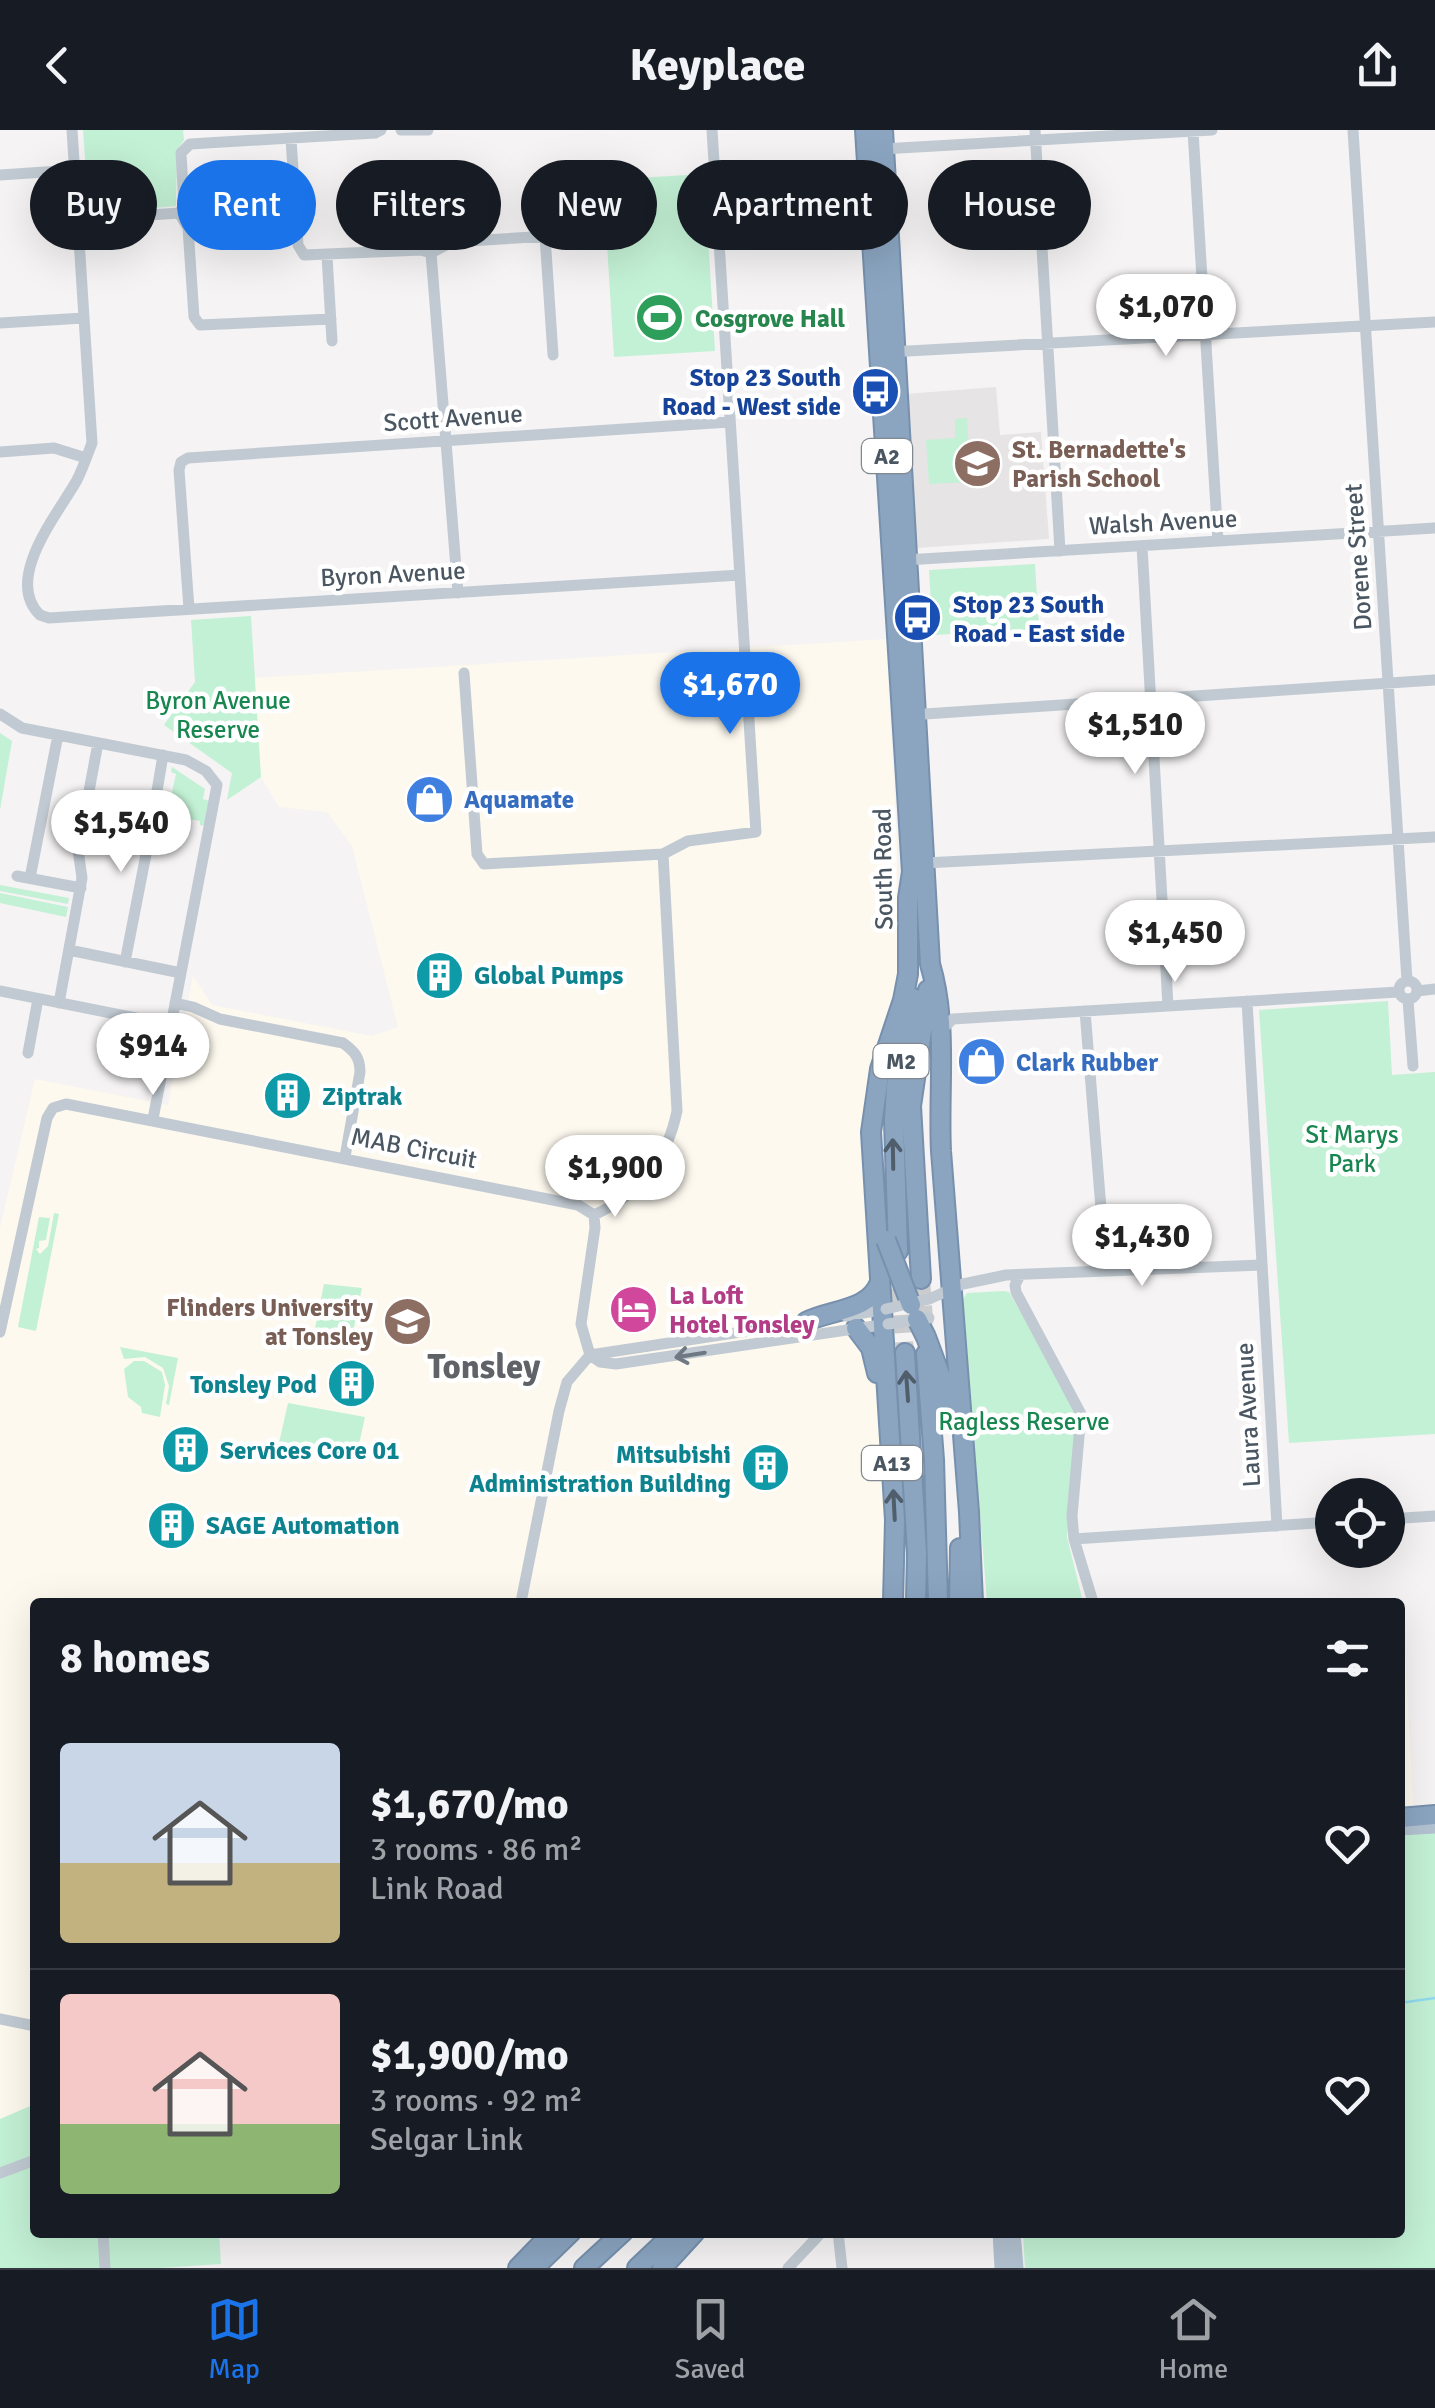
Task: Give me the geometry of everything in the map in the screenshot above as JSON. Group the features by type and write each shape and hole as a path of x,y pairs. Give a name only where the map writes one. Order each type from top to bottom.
{"highway":[{"name":"South Road","path":"864,130 878,143 918,868 937,1005 941,1152 973,1598"},
{"name":"South Road","path":"892,1598 895,1520 871,1132 875,1094 908,974 908,898 918,868"},
{"name":"M2","path":"892,1246 896,1088 916,966 918,868"},
{"name":"M2","path":"921,1279 911,1106 930,964"},
{"path":"872,1184 951,1414 959,1514 959,1598"},
{"path":"806,1322 867,1300 880,1282"},
{"path":"856,1328 868,1341 879,1378 888,1390"},
{"path":"905,1353 916,1598"},
{"path":"926,1353 938,1598"},
{"path":"1405,1814 1435,1812"},
{"path":"518,2268 547,2238"},
{"path":"534,2268 565,2238"},
{"path":"548,2268 576,2238"},
{"path":"584,2268 617,2238"},
{"path":"622,2268 653,2238"},
{"path":"637,2268 669,2238"},
{"path":"662,2268 690,2238"}],"main road":[{"path":"1405,1828 1435,1826"},
{"path":"1000,2238 1002,2268"},
{"path":"1014,2238 1016,2268"}],"street":[{"path":"72,130 74,160"},
{"path":"181,160 183,147 190,144 375,134 381,130"},
{"path":"401,130 428,130"},
{"path":"464,673 477,854 484,864 663,854 688,841 756,832 712,130"},
{"path":"878,143 1212,130"},
{"name":"Dorene Street","path":"1353,130 1407,981 1413,982 1408,994"},
{"path":"1192,131 1218,541"},
{"path":"1035,135 1060,550"},
{"path":"292,138 300,250 310,257 421,250 431,253 452,242 521,238"},
{"path":"0,175 30,173"},
{"path":"0,452 54,448 86,458 92,443 80,250"},
{"path":"189,250 194,317 200,326 331,319"},
{"path":"546,250 553,356"},
{"path":"431,253 458,593"},
{"path":"327,256 332,341"},
{"path":"0,323 84,318"},
{"path":"888,352 1435,322"},
{"name":"Scott Avenue","path":"189,609 181,462 188,458 729,422"},
{"name":"Byron Avenue","path":"86,458 34,551 28,571 35,610 49,618 740,575"},
{"name":"Walsh Avenue","path":"900,560 1435,528"},
{"path":"1142,546 1168,1006"},
{"path":"910,715 1435,680"},
{"path":"0,714 22,728 197,764 216,785 153,1119"},
{"path":"58,735 24,877 80,888"},
{"path":"59,1003 80,888 78,850 98,743"},
{"path":"125,962 163,754"},
{"path":"82,827 149,839"},
{"path":"918,868 1435,836"},
{"path":"663,854 677,1111 666,1149 650,1175 627,1197 594,1215 581,1324 590,1354 600,1362 616,1364 856,1328 885,1317"},
{"path":"69,950 181,972"},
{"path":"938,1032 953,1019 1408,994 1435,989"},
{"path":"0,991 171,1025"},
{"path":"1408,994 1413,1066"},
{"path":"28,1053 38,999"},
{"name":"Laura Avenue","path":"1247,1002 1277,1526"},
{"path":"175,1003 220,1019 343,1042 354,1051 360,1072 346,1157"},
{"path":"937,1005 953,1019"},
{"path":"1086,1011 1106,1270"},
{"name":"MAB Circuit","path":"0,1332 47,1118 53,1108 66,1104 578,1205 594,1215"},
{"path":"919,1314 930,1299 980,1280 1106,1270 1262,1266"},
{"path":"1020,1275 1015,1283 1016,1293 1081,1414 1072,1516 1074,1539 1092,1598"},
{"path":"522,1598 559,1411 568,1382 590,1354 806,1322 953,1315"},
{"path":"1405,1518 1435,1516"},
{"path":"1074,1539 1315,1523"},
{"path":"0,2019 30,2025"},
{"path":"0,2173 30,2162"},
{"path":"103,2238 105,2268"},
{"path":"788,2268 816,2238"},
{"path":"839,2238 842,2268"}],"shaded area":[{"name":"St. Bernadette's Parish School","path":"996,387 1000,435 1041,432 1049,539 917,548 906,394"},
{"path":"886,639 897,837 898,992 868,1080 860,1142 878,1425 886,1465 888,1564 884,1598 30,1598 30,2106 0,2119 0,1228 35,1079 168,1105 193,976 212,1005 372,1036 398,1027 352,846 327,812 279,807 261,777 254,678"},
{"path":"1405,1649 1413,1805 1405,1806"}],"green space":[{"path":"83,130 183,130 184,140 177,150 176,206 157,208 157,160 85,160"},
{"path":"677,176 677,250 709,250 715,351 614,357 607,250 657,250 657,177"},
{"path":"967,418 971,482 929,484 926,440 955,438 955,419"},
{"path":"1035,564 1039,629 933,635 929,570"},
{"name":"Byron Avenue Reserve","path":"251,616 261,777 227,800 232,773 164,725 195,682 191,620"},
{"path":"0,733 12,741 0,810"},
{"path":"172,767 205,789 203,799 210,801 205,826 200,821 167,815 176,774 171,772"},
{"path":"0,885 69,898 68,904 0,891"},
{"path":"0,893 68,907 66,917 0,903"},
{"name":"St Marys Park","path":"1388,1001 1392,1075 1435,1072 1435,1434 1289,1443 1259,1010"},
{"path":"54,1213 59,1214 36,1331 18,1327 39,1217 50,1218 46,1240 39,1241 36,1249 40,1254 48,1246"},
{"path":"324,1284 362,1288 352,1337 314,1333"},
{"name":"Ragless Reserve","path":"1009,1292 1074,1405 1077,1417 1067,1537 1082,1598 987,1598 963,1299 967,1293"},
{"path":"120,1347 178,1358 169,1405 169,1386 163,1368 145,1357 124,1359"},
{"path":"134,1361 144,1361 162,1372 165,1385 160,1417 142,1413 141,1407 128,1397 124,1369"},
{"path":"288,1403 365,1417 356,1458 279,1443"},
{"path":"1435,1828 1435,2268 1025,2268 1023,2238 1405,2238 1405,1834"},
{"path":"30,2106 30,2238 219,2238 221,2264 0,2268 0,2119"}],"waterway":[{"path":"1405,2002 1435,1998"}],"tunnel":[{"path":"921,1279 925,1333"},
{"path":"900,1288 905,1353"}],"place":[{"name":"Cosgrove Hall","path":"660,318"},
{"name":"Stop 23 South Road - West side","path":"876,391"},
{"name":"St. Bernadette's Parish School","path":"977,463"},
{"name":"Stop 23 South Road - East side","path":"918,618"},
{"name":"Aquamate","path":"429,799"},
{"name":"Global Pumps","path":"439,975"},
{"name":"Clark Rubber","path":"981,1062"},
{"name":"Ziptrak","path":"287,1096"},
{"name":"La Loft Hotel Tonsley","path":"634,1309"},
{"name":"Flinders University at Tonsley","path":"408,1321"},
{"name":"Tonsley Pod","path":"352,1384"},
{"name":"Services Core 01","path":"185,1450"},
{"name":"Mitsubishi Administration Building","path":"766,1468"},
{"name":"SAGE Automation","path":"171,1525"}],"district":[{"name":"Tonsley","path":"484,1366"}]}
